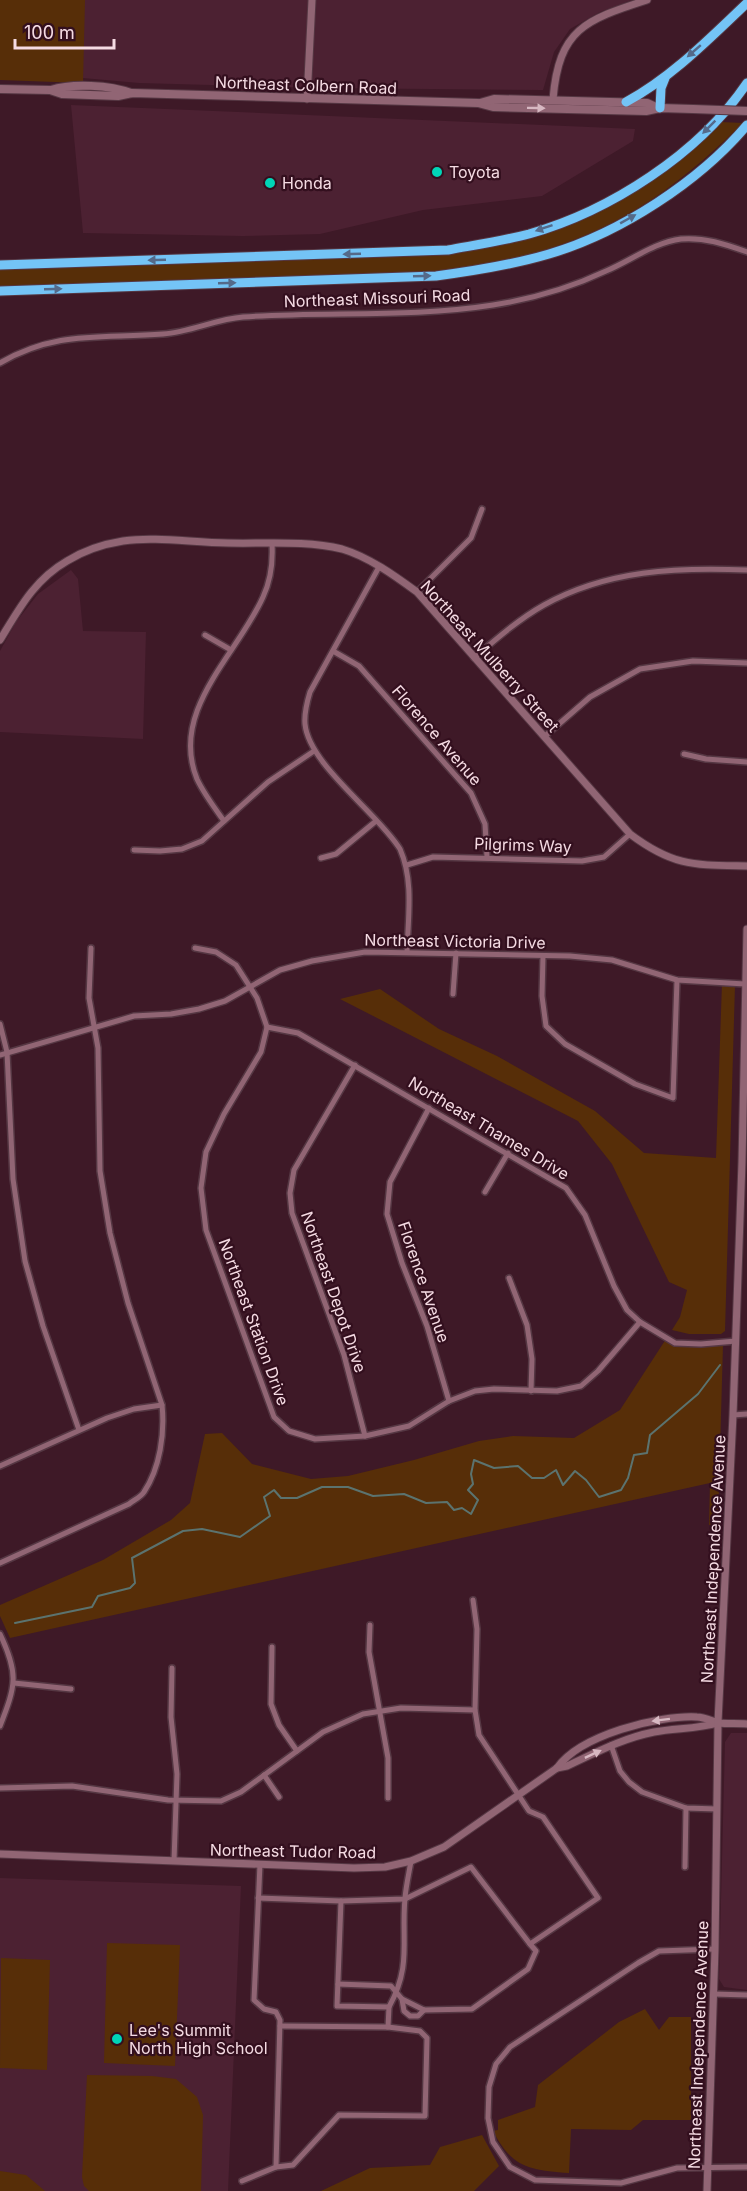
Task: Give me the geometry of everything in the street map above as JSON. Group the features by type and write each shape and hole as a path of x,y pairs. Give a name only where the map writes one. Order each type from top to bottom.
{"highway":[{"path":"626,102 643,93 666,75 747,3"},
{"path":"660,108 661,88 666,75"},
{"path":"0,265 429,251 489,243 529,234 603,204 663,167 723,113 747,83"},
{"path":"0,291 436,276 514,263 550,254 590,239 632,217 705,167 747,125"}],"main road":[{"name":"Northeast Colbern Road","path":"0,89 50,90 62,94 118,96 132,93 478,103 493,107 747,111"},
{"name":"Northeast Colbern Road","path":"478,103 494,99 553,99 647,103 660,108"}],"street":[{"path":"307,99 312,0"},
{"path":"553,99 557,66 563,51 578,31 597,18 647,0"},
{"name":"Northeast Missouri Road","path":"0,363 24,351 54,341 87,336 165,334 222,319 443,310 494,305 564,288 605,272 663,243 679,239 693,238 720,242 747,252"},
{"path":"417,592 471,538 482,509"},
{"name":"Northeast Mulberry Street","path":"0,640 26,596 45,578 66,561 99,547 123,541 164,540 312,545 342,549 379,567 417,592 630,834 646,847 668,858 692,864 747,866"},
{"path":"224,821 196,777 191,747 192,726 208,688 263,598 271,574 272,544"},
{"path":"379,567 310,692 305,724 314,751 395,841 408,865 410,889 407,952"},
{"path":"474,658 510,627 545,604 599,581 649,571 701,568 747,570"},
{"path":"205,635 231,651"},
{"name":"Florence Avenue","path":"333,651 359,666 471,793 486,824 487,857"},
{"path":"544,737 590,697 640,669 693,661 747,663"},
{"path":"134,850 182,849 202,841 268,782 314,751"},
{"path":"684,754 706,759 747,762"},
{"path":"321,858 336,854 376,820"},
{"name":"Pilgrims Way","path":"408,865 433,857 582,861 604,857 630,834"},
{"name":"Northeast Independence Avenue","path":"707,2191 714,1994 718,1722 744,1162 747,928"},
{"path":"0,1563 129,1504 143,1494 152,1478 157,1461 164,1422 162,1405 128,1302 110,1233 100,1171 98,1048 89,998 91,948"},
{"path":"195,948 216,952 229,958 236,965 250,987 267,1027"},
{"name":"Northeast Victoria Drive","path":"0,1055 134,1016 171,1014 199,1009 225,1001 280,970 312,961 365,952 570,956 612,960 676,980 745,984"},
{"path":"453,994 456,953"},
{"path":"543,956 542,996 546,1026 565,1044 635,1084 674,1098 676,980"},
{"path":"0,1024 7,1052 13,1179 25,1261 43,1326 79,1430"},
{"name":"Northeast Thames Drive","path":"267,1027 298,1033 566,1188 585,1215 614,1286 627,1310 640,1322 675,1343 701,1344 736,1341"},
{"name":"Northeast Station Drive","path":"267,1027 261,1052 224,1114 206,1152 201,1188 206,1230 274,1417 289,1431 315,1439 365,1436 409,1426 449,1401 485,1389 557,1391 581,1386 598,1371 640,1322"},
{"name":"Northeast Depot Drive","path":"355,1065 294,1170 290,1193 292,1213 344,1355 365,1436"},
{"name":"Florence Avenue","path":"429,1108 390,1182 387,1214 402,1263 427,1326 449,1401"},
{"path":"485,1192 508,1153"},
{"path":"509,1278 527,1325 532,1359 531,1390"},
{"path":"0,1466 120,1413 162,1405"},
{"path":"733,1415 747,1414"},
{"path":"473,1600 477,1644 475,1710 479,1735 529,1811 543,1817 598,1898 530,1944"},
{"path":"370,1625 369,1652 388,1758 388,1798"},
{"path":"0,1634 12,1662 14,1683 0,1726"},
{"path":"272,1647 271,1704 279,1725 297,1751"},
{"path":"172,1668 171,1717 177,1760 174,1861"},
{"path":"14,1683 71,1689"},
{"path":"0,1788 72,1786 177,1800 221,1801 240,1792 334,1726 363,1714 401,1708 475,1710"},
{"name":"Northeast Tudor Road","path":"0,1854 354,1868 385,1867 411,1861 444,1846 557,1768 563,1759 585,1745 631,1726 652,1721 699,1717 718,1722 747,1724"},
{"name":"Northeast Tudor Road","path":"557,1768 567,1766 611,1745 653,1732 703,1727 718,1722"},
{"path":"611,1745 620,1771 642,1792 686,1808 717,1809"},
{"path":"264,1775 279,1797"},
{"path":"685,1867 686,1808"},
{"path":"388,2027 389,2007 397,1993 405,1965 405,1899 411,1861"},
{"path":"260,1864 254,2000 264,2009 276,2012 280,2026 276,2167"},
{"path":"258,1898 341,1901 405,1899 471,1867 537,1951 528,1969 472,2009 424,2010 402,1999 391,1986 338,1984"},
{"path":"341,1901 337,2006 389,2007"},
{"path":"715,1949 658,1951 510,2047 496,2064 489,2087 488,2118 493,2142 510,2167 535,2180 621,2183 676,2168 747,2167"},
{"path":"714,1994 747,1995"},
{"path":"402,1999 404,2011 410,2016 418,2016 424,2010"},
{"path":"242,2181 276,2167 294,2165 339,2115 425,2116 427,2038 420,2031 388,2027 280,2026"}],"shaded area":[{"path":"0,0 632,0 600,12 570,29 554,52 543,90 323,88 139,83 83,78"},
{"path":"0,0 85,0 83,83 0,80"},
{"path":"71,105 635,129 633,141 542,196 423,210 320,234 243,236 83,233"},
{"path":"721,122 743,123 674,184 639,207 604,227 567,242 528,255 485,265 437,272 0,287 0,270 417,256 509,243 569,225 625,198 669,167"},
{"path":"71,570 78,579 83,631 146,632 143,739 0,732 0,651 16,622 38,594"},
{"path":"722,983 735,985 725,1331 721,1334 689,1334 672,1330 680,1317 687,1290 669,1282 612,1164 578,1121 340,999 380,989 439,1029 497,1056 595,1111 644,1153 716,1158"},
{"path":"666,1339 723,1345 718,1521 716,1524 709,1525 710,1483 10,1638 0,1616 0,1605 103,1560 171,1520 190,1503 205,1434 222,1433 252,1464 311,1479 348,1476 479,1441 513,1436 574,1438 620,1410"},
{"path":"731,1733 747,1733 747,1990 724,1987 719,1979 725,1742"},
{"name":"Lee's Summit North High School","path":"0,1878 241,1886 228,2191 0,2191"},
{"path":"107,1943 180,1945 175,2066 104,2063"},
{"path":"1,1958 50,1960 47,2070 0,2068"},
{"path":"645,2009 659,2030 669,2017 691,2017 691,2120 643,2120 631,2130 571,2129 569,2173 523,2165 507,2153 493,2131 498,2130 498,2120 535,2107 538,2085 619,2022"},
{"path":"87,2075 152,2076 176,2079 197,2097 203,2115 201,2191 89,2191 84,2186 82,2177"},
{"path":"482,2135 499,2166 474,2191 321,2191 370,2168 430,2165 440,2147"},
{"path":"0,2171 26,2175 45,2191 0,2191"}],"waterway":[{"path":"15,1623 92,1607 98,1596 130,1588 135,1583 132,1558 183,1531 202,1529 240,1537 270,1516 264,1497 274,1490 281,1498 297,1498 322,1487 348,1487 373,1496 404,1494 426,1503 447,1502 454,1510 462,1508 471,1514 478,1500 468,1490 473,1484 471,1474 474,1460 494,1468 518,1466 532,1478 544,1478 556,1470 563,1485 575,1471 586,1480 599,1497 621,1490 628,1478 634,1455 647,1453 650,1435 698,1394 720,1365"}],"place":[{"name":"Toyota","path":"437,172"},
{"name":"Honda","path":"270,183"},
{"name":"Lee's Summit North High School","path":"117,2039"}]}
